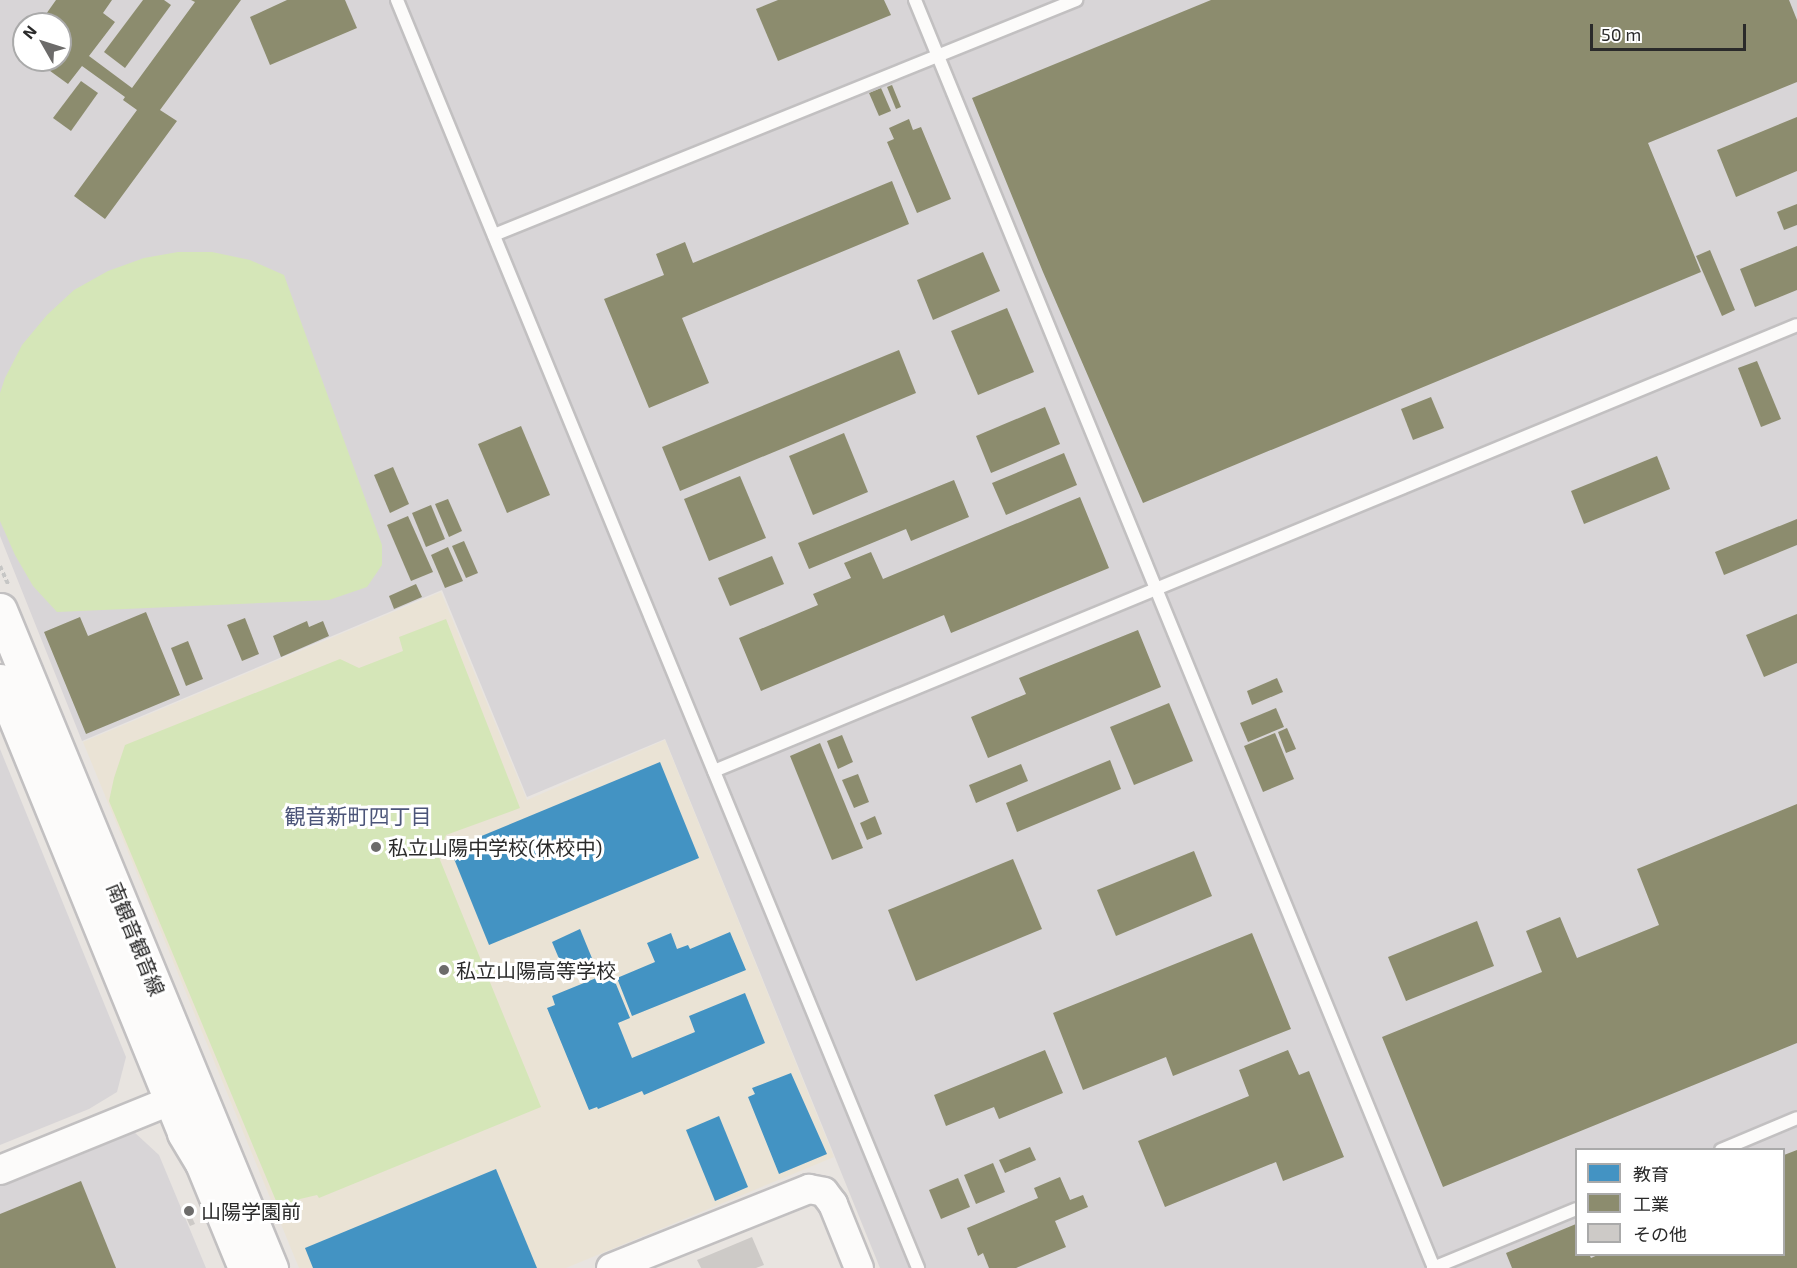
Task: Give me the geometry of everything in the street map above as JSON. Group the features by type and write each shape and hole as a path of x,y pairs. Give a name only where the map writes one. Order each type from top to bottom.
{"main road":[{"name":"南観音観音線","path":"0,610 184,1095 184,1133 202,1163 245,1268"},
{"name":"南観音観音線","path":"0,681 184,1095 271,1268"}],"street":[{"path":"0,1170 184,1095"},
{"path":"611,1268 809,1189 824,1192 833,1204 859,1268"}],"lane":[{"path":"397,0 918,1268"},
{"path":"915,0 1433,1268 1575,1209"},
{"path":"494,235 1076,0"},
{"path":"714,771 1797,325"},
{"path":"1723,1148 1797,1118"}],"shaded area":[{"path":"0,0 1797,0 1797,1268 880,1268 665,739 527,797 442,590 82,741 0,536"},
{"path":"441,592 527,800 665,740 834,1157 566,1268 299,1268 83,742"},
{"path":"0,749 126,1057 117,1092 89,1109 0,1145"},
{"path":"133,1131 159,1155 206,1268 0,1268 0,1183"}],"green space":[{"path":"178,252 212,252 250,260 284,275 382,545 382,565 367,587 329,600 57,612 33,586 15,555 0,521 0,393 22,345 47,315 74,290 108,271 144,258"},
{"path":"446,619 520,808 446,835 438,855 541,1107 319,1198 317,1195 300,1199 279,1208 109,801 114,778 125,745 340,659 359,668 403,651 399,637"}],"building: 教育":[{"path":"660,762 699,858 489,945 450,849"},
{"path":"580,929 596,968 568,980 552,942"},
{"path":"730,932 746,970 632,1016 617,978 655,962 647,943 671,933 677,949 688,945 690,949"},
{"path":"611,972 630,1018 618,1023 632,1058 695,1032 689,1016 745,993 765,1043 644,1095 642,1091 598,1109 597,1107 589,1110 547,1008 555,1005 552,996"},
{"path":"791,1073 827,1154 779,1174 748,1097 755,1094 752,1088"},
{"path":"719,1116 748,1187 715,1201 686,1130"},
{"path":"496,1169 537,1268 313,1268 305,1248"}],"building: 工業":[{"path":"56,0 112,0 103,13 115,22 89,56 132,88 195,2 191,0 241,0 160,110 177,121 105,219 74,196 137,110 123,100 125,97 82,66 68,84 52,72 72,72 72,12 48,12"},
{"path":"143,0 164,0 171,5 125,68 104,52"},
{"path":"287,0 345,0 357,28 270,65 250,17"},
{"path":"778,0 884,0 891,15 778,61 756,9"},
{"path":"1211,0 1789,0 1797,20 1797,82 1648,143 1701,272 1143,503 1043,272 972,98"},
{"path":"81,81 98,93 71,131 53,118"},
{"path":"892,85 901,107 896,109 887,87"},
{"path":"881,88 891,111 879,116 869,93"},
{"path":"1797,117 1797,171 1736,197 1717,150"},
{"path":"909,119 913,130 921,127 951,199 917,213 887,142 894,139 889,128"},
{"path":"892,181 909,224 682,318 709,383 649,408 604,299 664,275 656,254 685,242 693,263"},
{"path":"1797,204 1797,225 1784,230 1777,212"},
{"path":"1797,246 1797,290 1755,307 1740,269"},
{"path":"1710,250 1735,310 1722,316 1696,256"},
{"path":"983,252 1000,291 933,320 917,280"},
{"path":"1007,308 1034,372 978,395 951,331"},
{"path":"899,350 916,393 680,491 662,447"},
{"path":"1757,361 1781,419 1761,427 1738,368"},
{"path":"1431,397 1444,428 1413,440 1401,409"},
{"path":"1045,407 1060,444 991,473 976,436"},
{"path":"521,426 550,495 507,513 478,444"},
{"path":"844,433 868,492 813,515 789,456"},
{"path":"1064,453 1077,485 1006,515 992,483"},
{"path":"1657,456 1670,489 1584,524 1571,491"},
{"path":"393,467 409,504 390,513 374,475"},
{"path":"740,476 766,538 709,561 684,499"},
{"path":"954,480 969,517 911,541 906,529 809,569 798,543"},
{"path":"1080,497 1109,568 951,633 944,615 761,691 739,638 818,605 813,594 851,578 844,563 871,552 883,579"},
{"path":"448,499 462,531 449,537 435,504"},
{"path":"431,505 445,539 426,547 412,513"},
{"path":"408,516 433,572 411,581 387,525"},
{"path":"1797,519 1797,545 1724,575 1715,552"},
{"path":"464,541 478,573 466,578 452,546"},
{"path":"448,547 463,581 445,588 431,555"},
{"path":"772,556 784,584 730,606 718,578"},
{"path":"416,584 422,597 394,609 389,596"},
{"path":"146,612 180,695 86,734 44,632 80,617 88,636"},
{"path":"1797,614 1797,663 1764,677 1746,635"},
{"path":"245,618 259,654 242,661 227,625"},
{"path":"307,621 309,627 323,621 329,636 281,657 273,636"},
{"path":"1138,630 1161,687 988,758 971,717 1026,694 1019,678"},
{"path":"188,641 203,679 186,686 171,648"},
{"path":"1277,678 1283,692 1252,705 1247,691"},
{"path":"1169,703 1193,761 1134,785 1110,727"},
{"path":"1276,708 1284,727 1248,742 1240,723"},
{"path":"1287,728 1296,749 1286,753 1278,732"},
{"path":"1275,733 1294,779 1263,792 1244,746"},
{"path":"842,735 853,762 838,769 827,741"},
{"path":"820,743 863,848 832,860 790,756"},
{"path":"1110,760 1121,789 1017,832 1006,803"},
{"path":"1021,764 1028,781 976,803 969,785"},
{"path":"858,774 869,802 854,808 842,780"},
{"path":"1797,804 1797,1043 1443,1187 1382,1037 1542,972 1526,931 1560,917 1577,958 1659,925 1637,869"},
{"path":"875,816 882,834 867,840 860,823"},
{"path":"1194,851 1212,896 1116,936 1097,890"},
{"path":"1013,859 1042,929 916,981 888,910"},
{"path":"1477,921 1494,966 1406,1001 1388,957"},
{"path":"1252,933 1291,1029 1173,1076 1166,1057 1083,1090 1053,1013"},
{"path":"1045,1050 1063,1093 999,1119 994,1107 946,1126 934,1095"},
{"path":"1288,1050 1299,1075 1309,1071 1344,1157 1283,1181 1276,1162 1165,1207 1138,1141 1249,1096 1239,1070"},
{"path":"1030,1147 1036,1160 1005,1173 999,1160"},
{"path":"1797,1150 1797,1268 1512,1268 1506,1253 1575,1224 1575,1256 1590,1256 1591,1258 1596,1256 1785,1256 1785,1155"},
{"path":"993,1163 1005,1192 976,1204 964,1175"},
{"path":"1060,1177 1070,1200 1083,1195 1088,1207 1055,1221 1066,1247 1016,1268 989,1268 983,1253 978,1256 967,1228 1038,1198 1034,1188"},
{"path":"958,1178 970,1207 941,1219 929,1190"},
{"path":"81,1181 116,1268 0,1268 0,1214"}],"building: その他":[{"path":"190,1213 195,1224 190,1226 185,1215"},
{"path":"752,1237 764,1265 756,1268 701,1268 697,1260"}],"place":[{"name":"私立山陽中学校(休校中)","path":"376,847"},
{"name":"私立山陽高等学校","path":"444,970"},
{"name":"山陽学園前","path":"189,1211"}],"district":[{"name":"観音新町四丁目","path":"358,816"}]}
